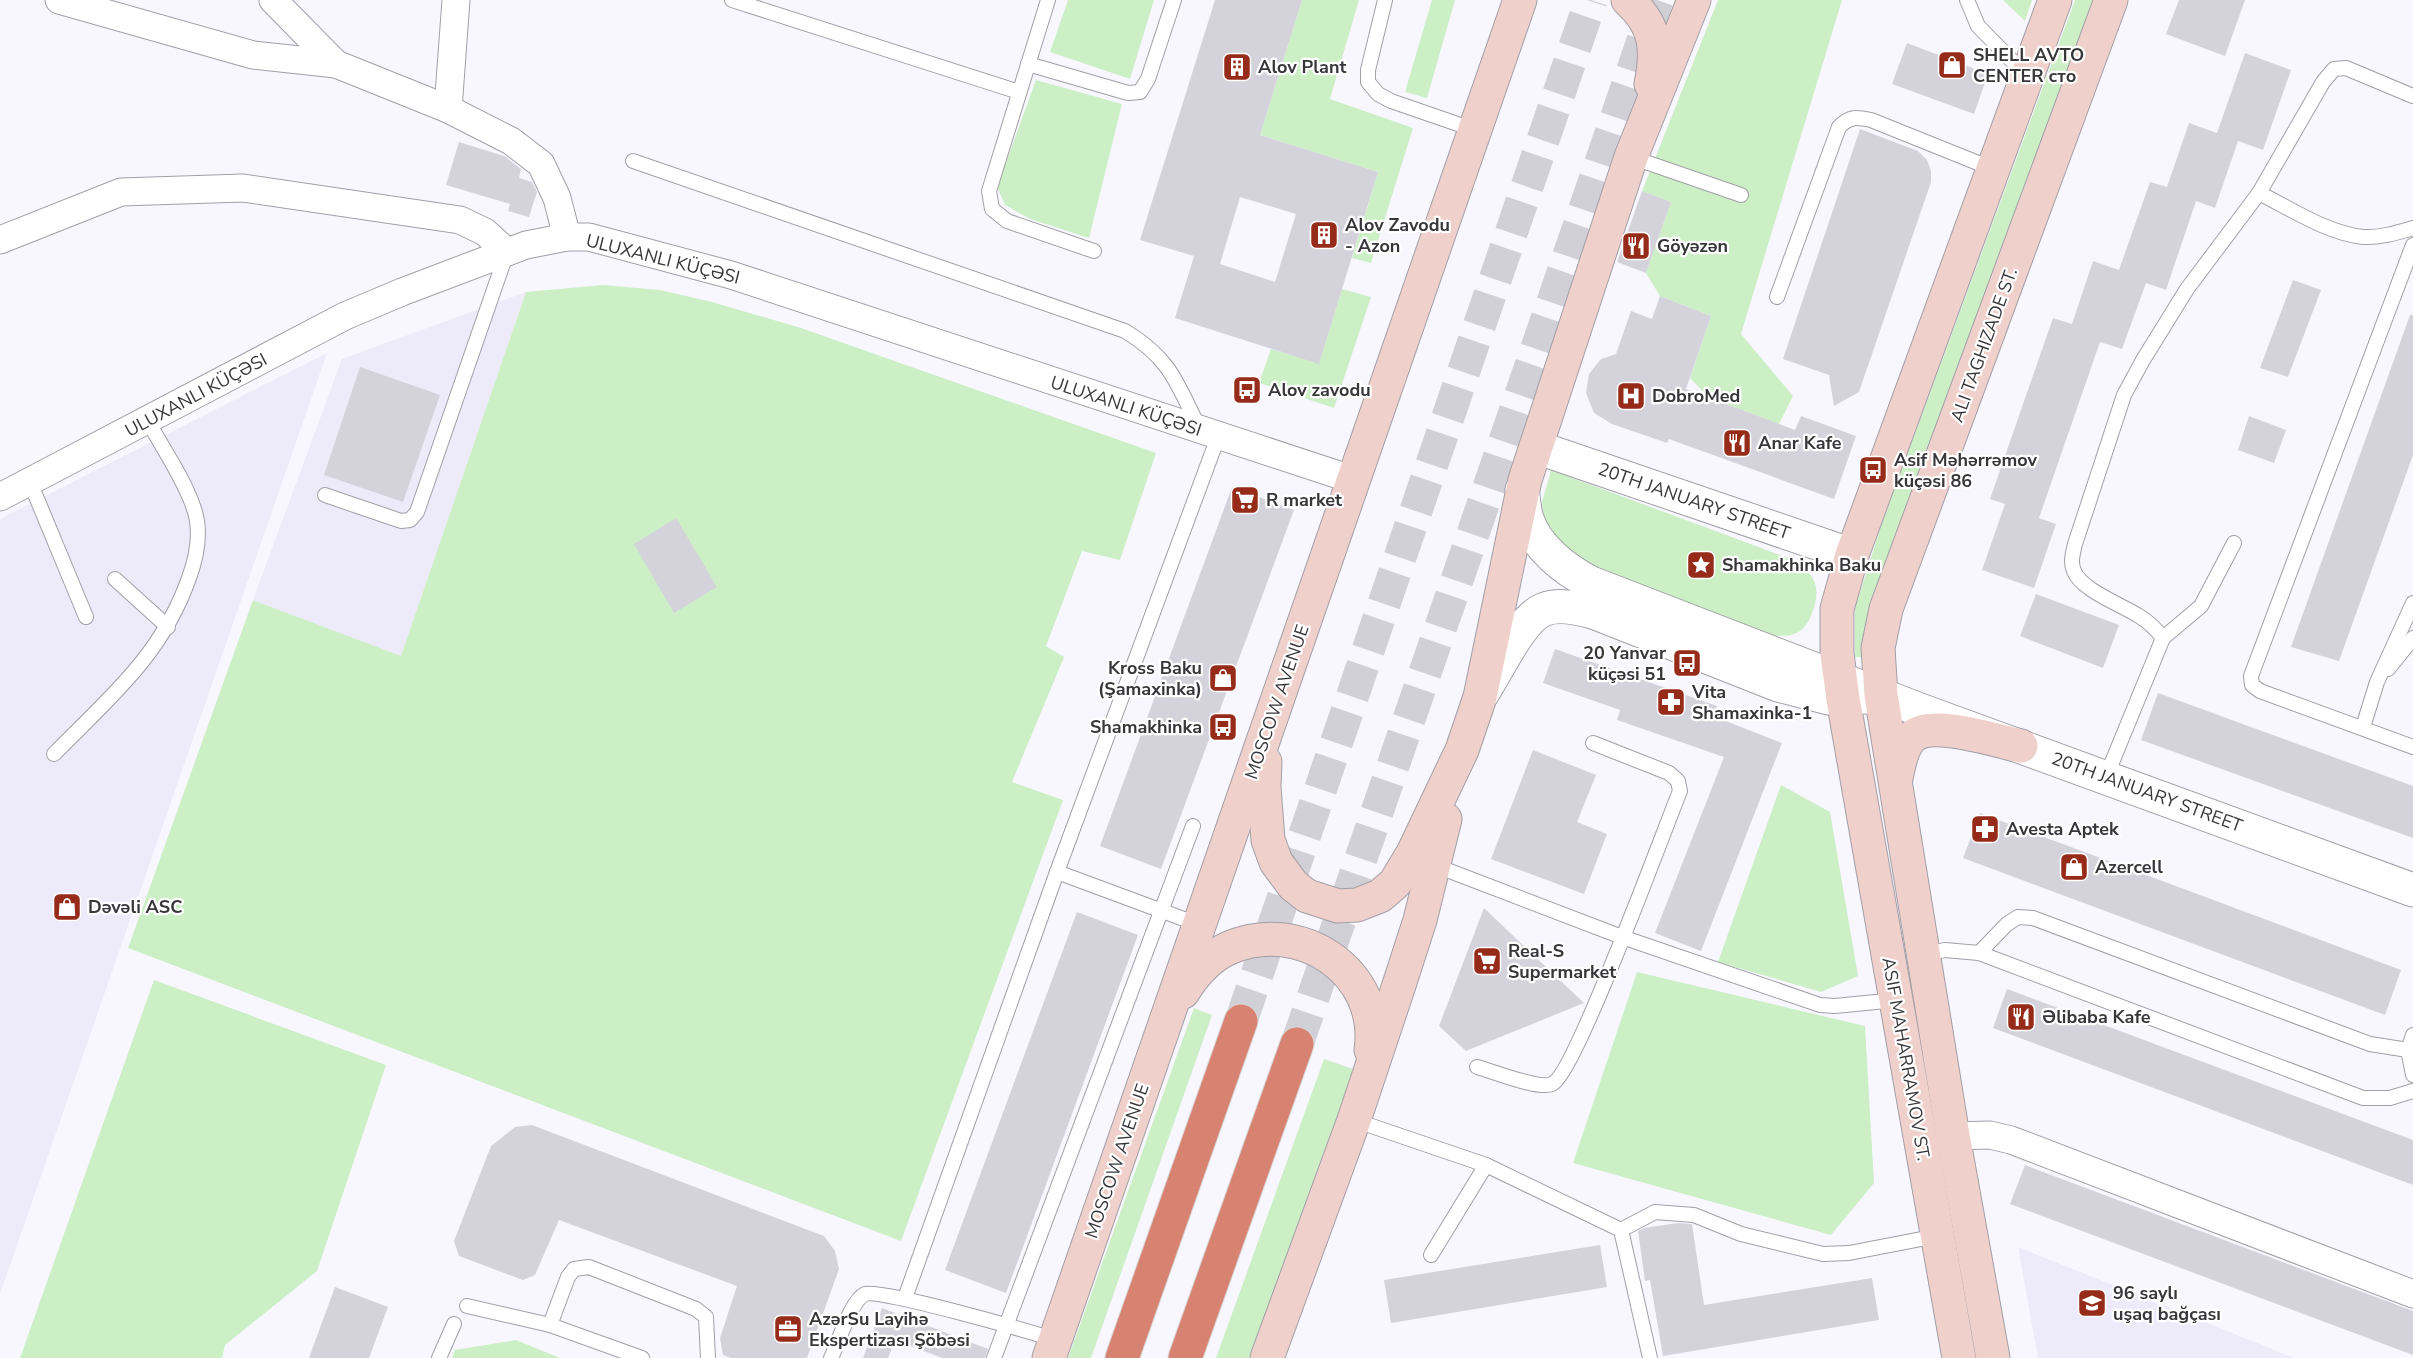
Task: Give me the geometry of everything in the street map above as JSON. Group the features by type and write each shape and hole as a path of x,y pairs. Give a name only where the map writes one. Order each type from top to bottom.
{"highway":[{"path":"1122,1358 1241,1022"},
{"path":"1185,1358 1297,1044"}],"main road":[{"path":"1504,46 1520,0"},
{"path":"1504,46 1528,6 1535,0"},
{"path":"1628,0 1640,11 1650,27 1654,46 1655,62 1644,122"},
{"path":"1267,1358 1353,1120 1420,920 1462,750 1480,697 1522,490 1631,157 1694,0"},
{"path":"1852,555 2055,0"},
{"name":"ALI TAGHIZADE ST.","path":"1894,769 1881,695 1878,648 1886,609 2111,0"},
{"name":"MOSCOW AVENUE","path":"1053,1349 1504,46"},
{"name":"ASIF MAHARRAMOV ST.","path":"1852,555 1838,609 1837,654 1959,1358"},
{"path":"1894,769 1911,737 1920,731 1938,729 1952,731 2020,746"},
{"path":"1266,730 1265,817 1268,840 1276,862 1293,885 1307,896 1338,906 1357,905 1380,897 1395,883 1413,853 1462,750"},
{"name":"ASIF MAHARRAMOV ST.","path":"1894,769 1953,1136 1993,1358"},
{"path":"1166,1020 1192,977 1209,960 1228,948 1250,941 1282,939 1313,947 1342,966 1359,987 1371,1013 1372,1039 1367,1079"}],"street":[{"path":"59,0 253,55 336,64 448,109 511,141 541,164 557,198 567,237"},
{"path":"273,0 336,64"},
{"path":"448,109 456,0"},
{"path":"0,240 121,192 243,188 460,220 485,232 507,252"},
{"path":"0,497 148,422 345,316 507,252 541,241 567,237 590,237 621,244 731,275 1353,480"},
{"name":"20TH JANUARY STREET","path":"1536,447 1852,555"},
{"path":"1522,490 1527,520 1534,533 1555,558 1580,577 1842,689"},
{"path":"1480,697 1528,619 1549,608 1561,606 1593,612 1778,685 1817,696 1842,689"},
{"name":"20TH JANUARY STREET","path":"1842,689 1881,695 2413,890"},
{"path":"1953,1136 1990,1135 2011,1140 2413,1294"}],"lane":[{"path":"732,0 1019,92"},
{"path":"1048,0 988,191 992,209 1007,221 1094,250"},
{"path":"1028,64 1128,93 1140,92 1148,79 1174,0"},
{"path":"1385,0 1368,70 1368,82 1378,94 1391,101 1474,130"},
{"path":"1967,0 1978,26 2027,76"},
{"path":"2163,638 2154,626 2141,617 2082,584 2074,574 2071,564 2075,544 2128,386 2187,289 2259,193 2324,82 2334,69 2346,68 2413,96"},
{"path":"1777,297 1839,127 1848,118 1871,120 1993,169"},
{"path":"1631,157 1741,195"},
{"path":"633,161 1125,331 1147,344 1161,359 1209,434 1057,872 905,1298"},
{"path":"2259,193 2329,227 2361,237 2383,236 2413,228"},
{"path":"2413,245 2251,676 2252,685 2260,692 2363,727 2413,747"},
{"path":"325,495 401,522 410,520 417,512 507,252"},
{"path":"54,754 146,660 168,627 183,596 196,558 198,528 194,507 148,422"},
{"path":"30,482 86,617"},
{"path":"2106,777 2163,638 2201,606 2234,543"},
{"path":"115,579 168,627"},
{"path":"2363,727 2377,682 2413,603"},
{"path":"2377,682 2413,638"},
{"path":"1477,1067 1542,1086 1553,1084 1564,1073 1591,1017 1680,791 1677,781 1670,773 1593,743"},
{"path":"994,1358 1193,826"},
{"path":"1434,864 1622,937 1820,1005 1835,1006 1896,1000"},
{"path":"1057,872 1200,925"},
{"path":"1979,953 2007,924 2018,917 2033,918 2370,1044 2408,1050"},
{"path":"1924,954 1945,950 1979,953 2363,1098 2390,1098 2413,1091"},
{"path":"2413,1035 2408,1050 2413,1074"},
{"path":"1353,1120 1485,1165 1621,1230"},
{"path":"1431,1255 1485,1165"},
{"path":"1621,1230 1655,1212 1694,1215 1741,1234 1822,1254 1849,1252 1937,1236"},
{"path":"1621,1230 1650,1358"},
{"path":"550,1325 568,1277 574,1269 588,1267 696,1309 706,1317 708,1358"},
{"path":"831,1358 856,1302 865,1294 877,1293 905,1298 1006,1326 1053,1349"},
{"path":"467,1306 550,1325 642,1358"},
{"path":"439,1358 454,1324"}],"shaded area":[{"path":"526,292 401,656 253,600 342,359"},
{"name":"Dəvəli ASC","path":"327,353 0,1294 0,519"},
{"name":"96 saylı uşaq bağçası","path":"2018,1247 2294,1358 2038,1358"}],"green space":[{"path":"1068,0 1154,0 1130,79 1050,52"},
{"path":"1302,0 1359,0 1330,99 1413,128 1371,263 1352,258 1378,172 1260,135"},
{"path":"1432,0 1455,0 1427,98 1405,92"},
{"path":"1718,0 1842,0 1741,334 1793,396 1779,424 1709,398 1690,378 1711,316 1660,296 1646,273 1671,202 1642,191"},
{"path":"2003,0 2032,0 2025,21"},
{"path":"2075,0 2094,0 1898,529 1870,618 1865,657 1855,657 1855,608 1882,523"},
{"path":"1036,80 1122,104 1089,238 1030,219 1005,205 997,187"},
{"path":"603,285 660,290 712,302 801,328 1156,453 1120,560 1082,551 1046,646 1064,657 1012,782 1063,800 901,1241 128,948 253,600 401,656 526,292"},
{"path":"1342,289 1371,297 1334,408 1259,383 1271,349 1319,363"},
{"path":"1551,470 1793,561 1808,572 1815,585 1815,602 1807,623 1794,634 1771,636 1601,574 1571,556 1544,524 1542,502"},
{"path":"1781,785 1830,812 1858,976 1821,992 1718,962"},
{"path":"1637,972 1865,1026 1874,1183 1831,1235 1573,1163"},
{"path":"154,980 386,1065 317,1271 225,1345 222,1358 20,1358"},
{"path":"1194,1008 1212,1015 1091,1358 1068,1358"},
{"path":"1324,1059 1356,1070 1249,1358 1216,1358"},
{"path":"516,1340 560,1358 452,1358 455,1350"}],"building":[{"path":"1215,0 1302,0 1260,135 1378,172 1319,364 1175,318 1194,256 1140,240","holes":["1240,197 1296,214 1275,282 1220,264"]},
{"path":"2179,0 2245,0 2225,56 2166,34"},
{"path":"1907,43 1988,74 1974,114 1892,84"},
{"path":"2245,53 2291,70 2263,150 2238,141 2215,208 2196,201 2166,290 2146,283 2122,349 2100,342 2039,518 2056,524 2034,588 1982,570 2005,504 1990,499 2053,318 2072,324 2093,261 2119,270 2150,182 2167,187 2189,123 2217,133"},
{"path":"1860,129 1918,151 1927,160 1931,171 1931,182 1859,392 1834,406 1829,375 1783,359"},
{"path":"459,142 504,156 521,169 519,178 532,182 537,192 529,217 508,211 510,204 446,185"},
{"path":"1642,191 1671,202 1646,273 1617,262"},
{"path":"2293,280 2321,290 2288,377 2260,368"},
{"path":"1660,296 1711,316 1686,389 1795,430 1801,416 1856,436 1834,499 1669,439 1667,443 1612,424 1594,413 1586,393 1589,374 1601,359 1616,354 1631,311 1652,319"},
{"path":"2410,315 2413,315 2413,455 2339,661 2291,647"},
{"path":"360,367 440,395 403,502 324,475"},
{"path":"2249,416 2286,430 2274,463 2238,450"},
{"path":"1232,487 1294,510 1161,869 1100,846"},
{"path":"676,518 717,587 674,613 634,544"},
{"path":"2036,594 2119,625 2103,668 2020,636"},
{"path":"1555,649 1717,706 1713,716 1782,743 1701,951 1655,933 1724,757 1617,720 1620,710 1543,683"},
{"path":"2158,693 2413,786 2413,838 2141,740"},
{"path":"1533,750 1596,775 1577,822 1607,834 1584,894 1491,859"},
{"path":"1980,813 2401,970 2385,1015 1963,858"},
{"path":"1484,908 1584,1003 1466,1051 1439,1026"},
{"path":"1077,912 1138,935 1006,1293 945,1270"},
{"path":"2007,989 2413,1140 2413,1185 1993,1028"},
{"path":"532,1125 824,1236 835,1251 839,1269 807,1358 731,1358 723,1355 720,1338 737,1286 559,1220 535,1275 523,1280 459,1256 454,1241 491,1146 515,1127"},
{"path":"2025,1165 2413,1311 2413,1355 2010,1204"},
{"path":"1678,1223 1692,1224 1704,1305 1872,1278 1879,1320 1663,1356 1650,1280 1645,1281 1638,1231"},
{"path":"1600,1245 1607,1287 1391,1323 1384,1280"},
{"path":"335,1287 388,1307 369,1358 309,1358"},
{"path":"882,1308 988,1349 985,1358 942,1358 895,1340 888,1358 863,1358"}],"tunnel":[{"path":"1241,1021 1591,0"},
{"path":"1297,1044 1657,0"}],"place":[{"name":"SHELL AVTO CENTER сто","path":"1952,65"},
{"name":"Alov Plant","path":"1237,67"},
{"name":"Alov Zavodu - Azon","path":"1324,235"},
{"name":"Göyəzən","path":"1636,246"},
{"name":"Alov zavodu","path":"1247,390"},
{"name":"DobroMed","path":"1631,396"},
{"name":"Anar Kafe","path":"1737,443"},
{"name":"Asif Məhərrəmov küçəsi 86","path":"1873,470"},
{"name":"R market","path":"1245,500"},
{"name":"Shamakhinka Baku","path":"1701,565"},
{"name":"20 Yanvar küçəsi 51","path":"1687,663"},
{"name":"Kross Baku (Şamaxinka)","path":"1223,678"},
{"name":"Vita Shamaxinka-1","path":"1671,702"},
{"name":"Shamakhinka","path":"1223,727"},
{"name":"Avesta Aptek","path":"1985,829"},
{"name":"Azercell","path":"2074,867"},
{"name":"Dəvəli ASC","path":"67,907"},
{"name":"Real-S Supermarket","path":"1487,961"},
{"name":"Əlibaba Kafe","path":"2021,1017"},
{"name":"96 saylı uşaq bağçası","path":"2092,1303"},
{"name":"AzərSu Layihə Ekspertizası Şöbəsi","path":"788,1329"}]}
